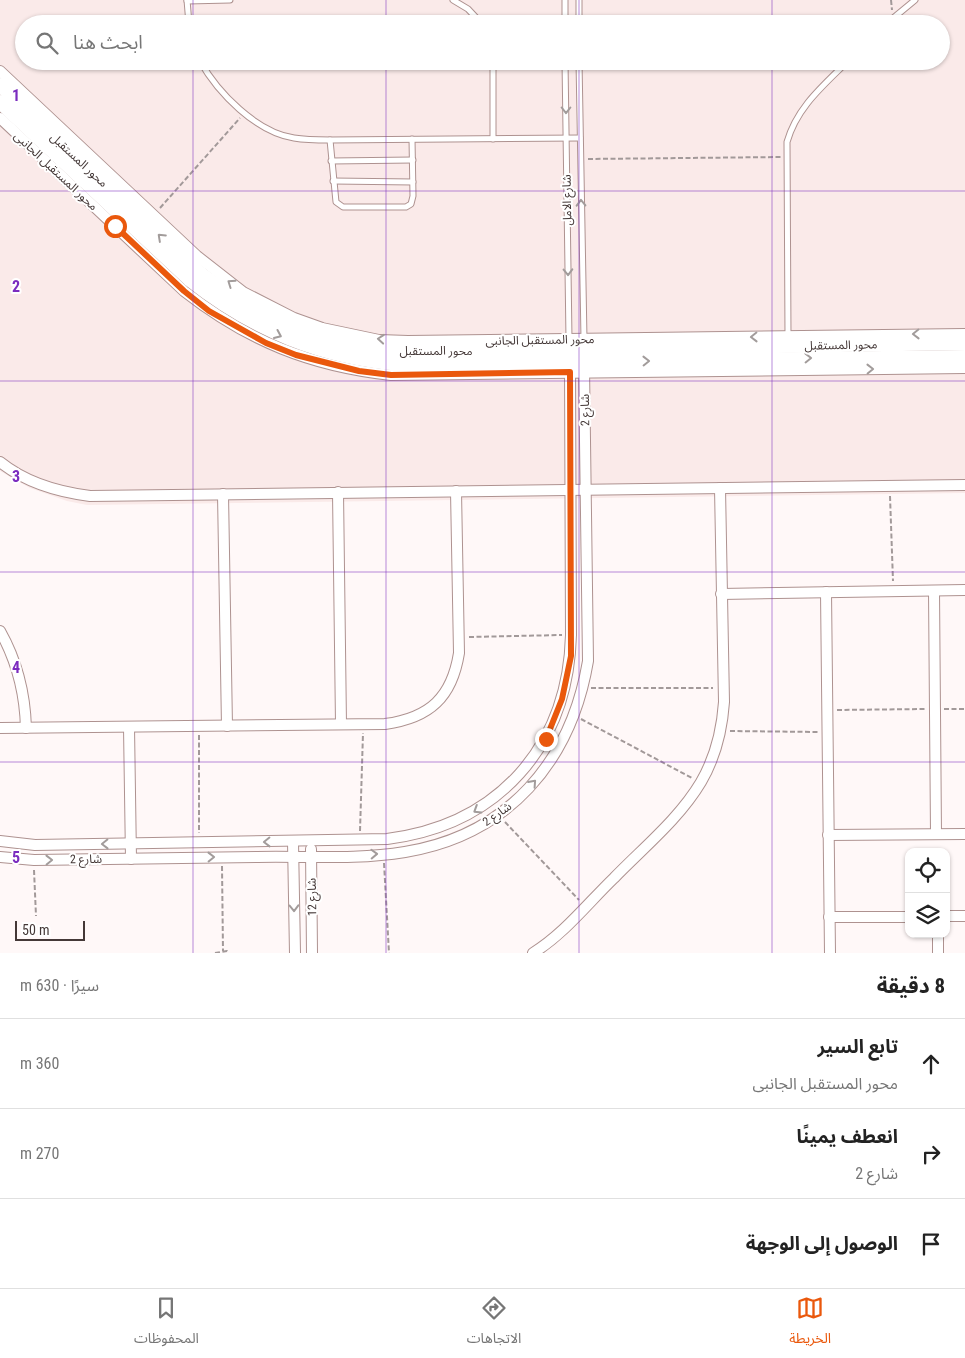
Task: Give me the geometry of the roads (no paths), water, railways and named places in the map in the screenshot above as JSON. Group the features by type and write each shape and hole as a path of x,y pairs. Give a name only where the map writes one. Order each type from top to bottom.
{"street":[{"name":"محور المستقبل الجانبى","path":"0,71 196,256 243,292 286,314 322,328 379,340 570,356 965,368"},
{"name":"محور المستقبل","path":"0,84 201,274 223,290 271,318 323,338 377,350 405,352 570,356 965,357"},
{"name":"محور المستقبل","path":"0,102 189,279 231,310 277,335 326,352 377,362 403,364 570,356"},
{"name":"محور المستقبل الجانبى","path":"0,118 184,291 209,311 266,343 327,365 391,375 570,356"},
{"path":"788,341 965,334"},
{"name":"محور المستقبل","path":"584,356 788,341 965,343"},
{"name":"شارع 2","path":"0,841 35,845 131,844 359,841 408,836 436,829 469,814 505,789 534,757 555,719 568,678 571,635 570,356"},
{"name":"شارع 2","path":"0,857 34,860 131,859 311,856 404,852 444,842 481,826 515,801 544,770 566,735 575,716 583,688 589,635 584,356"},
{"path":"0,462 25,478 67,493 90,496 965,485"},
{"path":"533,953 561,931 680,810 701,783 713,758 721,731 724,688 720,488"},
{"path":"0,728 363,724 404,722 422,715 437,703 448,688 456,671 458,637 456,491"},
{"path":"338,492 341,724"},
{"path":"223,494 226,726"},
{"path":"721,594 965,590"},
{"path":"934,591 936,834"},
{"path":"826,592 830,953"},
{"path":"0,631 12,655 20,679 26,728"},
{"path":"129,727 131,859"},
{"path":"828,835 965,834"},
{"name":"شارع 12","path":"311,841 312,953"},
{"name":"شارع 12","path":"294,842 295,953"},
{"path":"950,916 965,916"},
{"path":"829,917 905,917"},
{"path":"938,938 938,953"}],"lane":[{"path":"188,15 187,0 230,0"},
{"path":"453,0 468,9 474,15"},
{"path":"565,0 565,15"},
{"path":"579,0 579,15"},
{"path":"895,15 915,0"},
{"path":"206,70 220,91 244,113 272,130 293,138 330,140 580,138"},
{"path":"493,70 493,139"},
{"name":"شارع الامل","path":"565,70 570,356"},
{"name":"شارع الامل","path":"579,70 584,356"},
{"path":"788,341 787,142 798,114 840,70"},
{"path":"330,140 336,202 343,207 406,207 413,200 412,139"},
{"path":"331,162 412,160"},
{"path":"333,181 413,182"}]}
